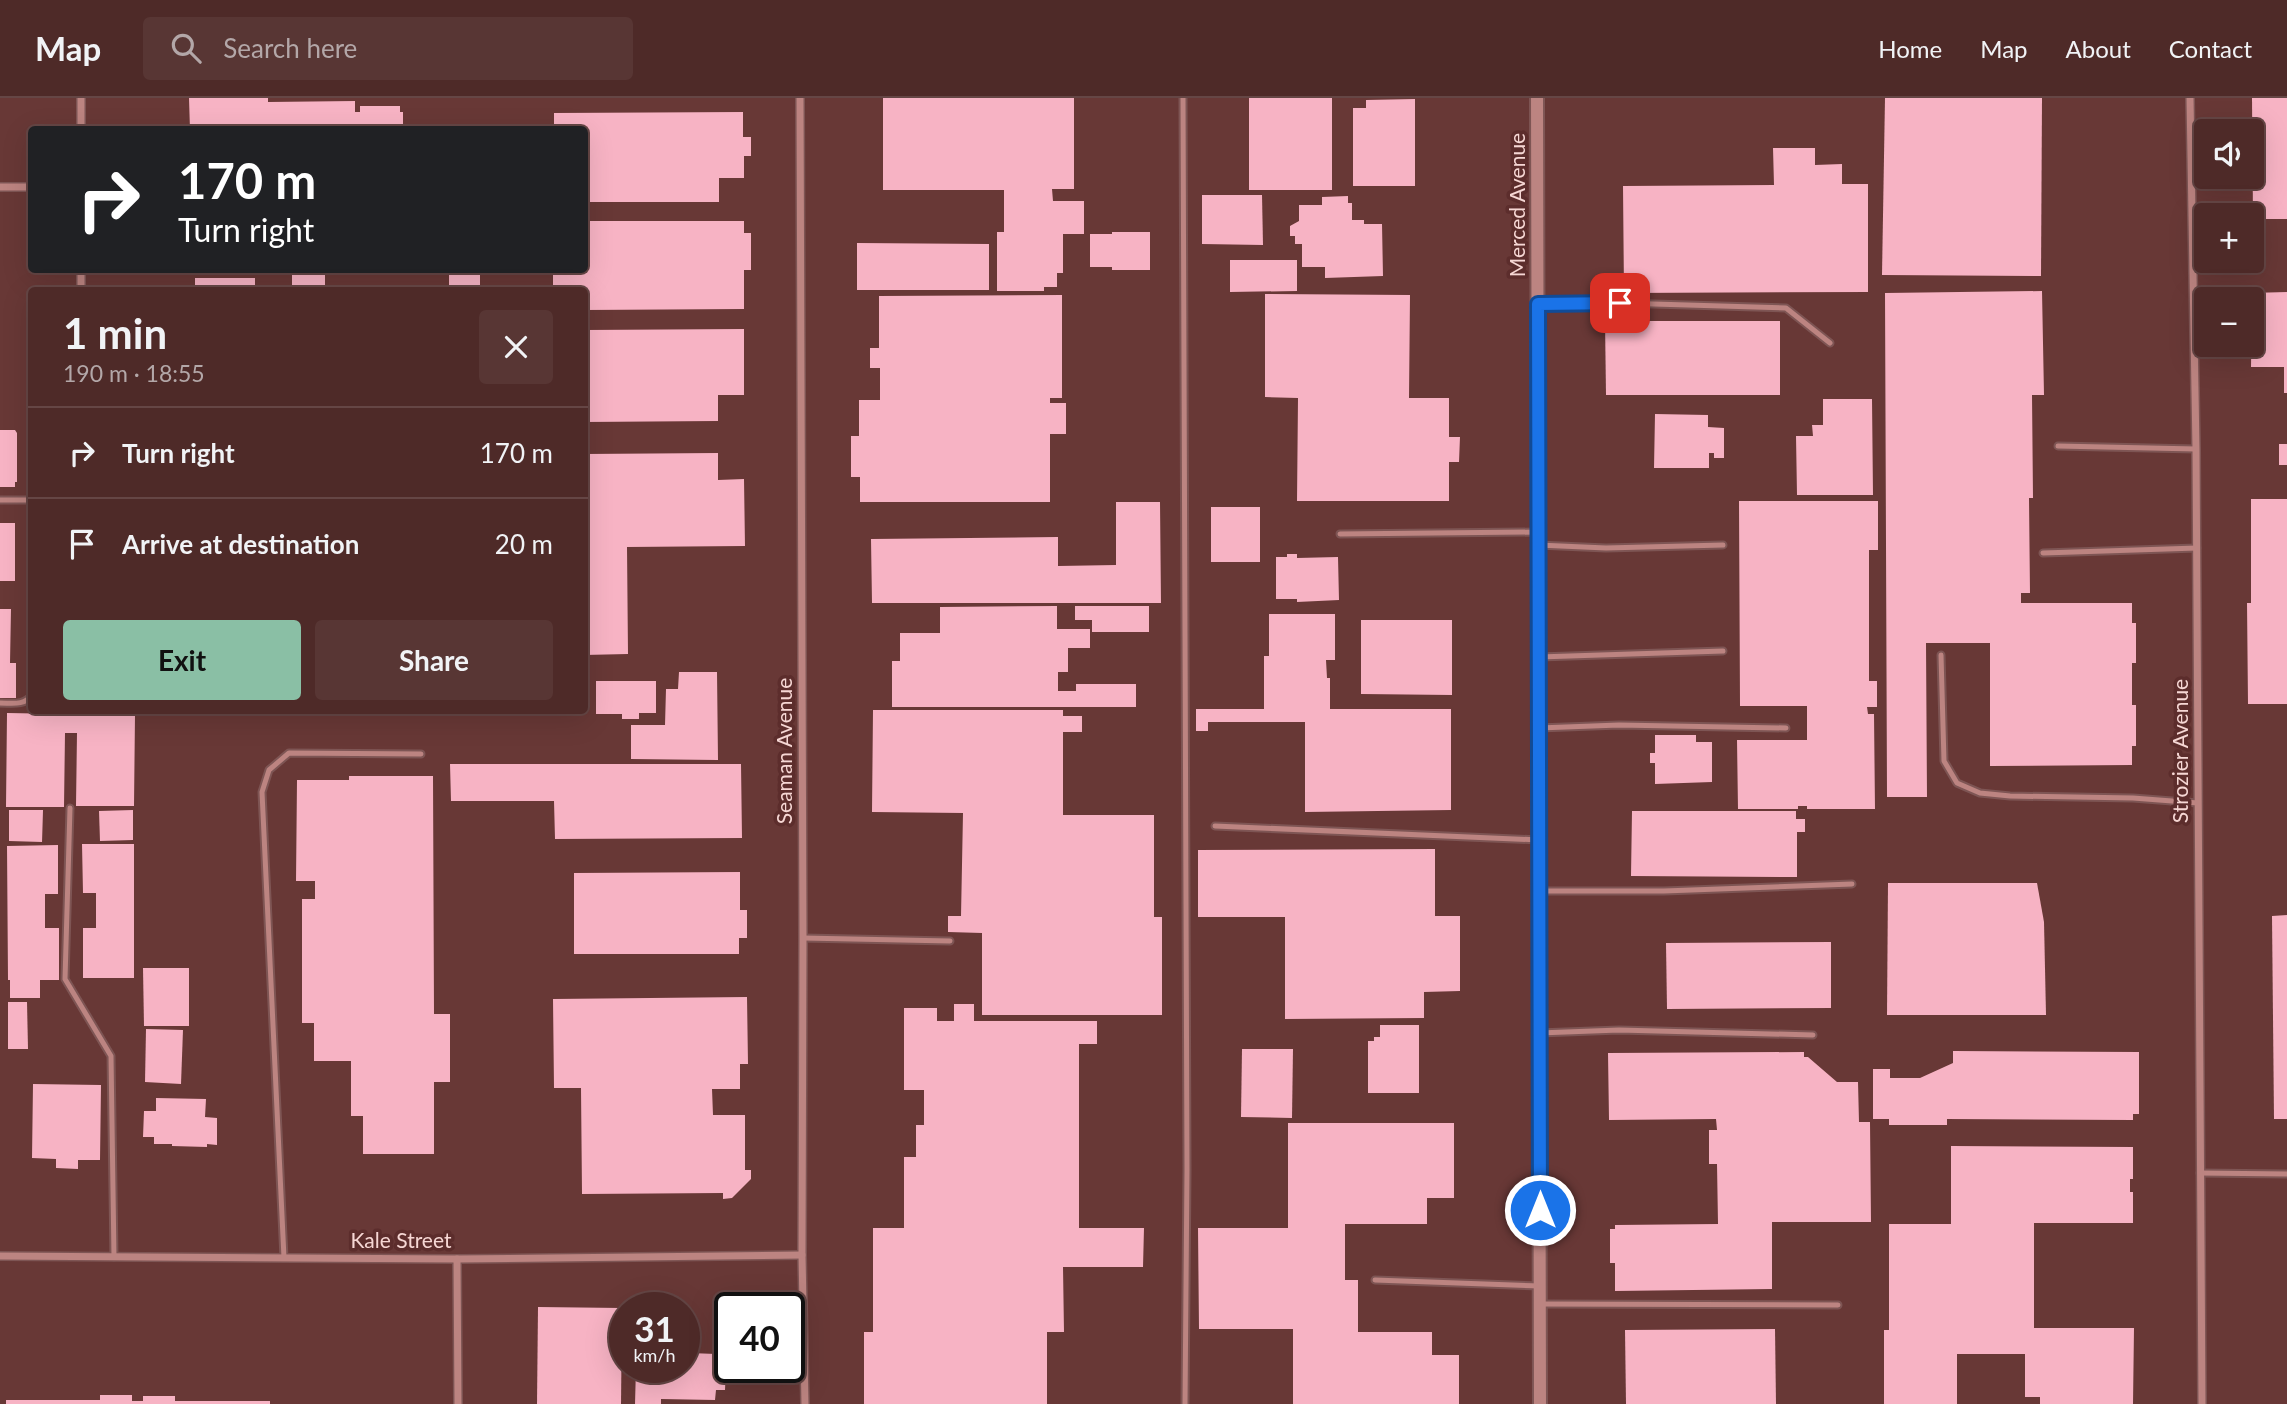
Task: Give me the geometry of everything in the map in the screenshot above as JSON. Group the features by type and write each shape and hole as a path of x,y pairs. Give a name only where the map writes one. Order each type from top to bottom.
{"street":[{"path":"81,98 81,126"},
{"name":"Seaman Avenue","path":"800,98 805,1404"},
{"name":"Merced Avenue","path":"1537,98 1541,1404"},
{"name":"Strozier Avenue","path":"2190,98 2197,548 2202,1404"},
{"path":"0,187 28,187"},
{"name":"Kale Street","path":"0,1256 457,1259 803,1255"},
{"path":"457,1259 458,1404"}],"lane":[{"path":"1183,98 1187,1170 1185,1404"},
{"path":"1538,304 1786,307 1830,343"},
{"path":"2058,446 2196,449"},
{"path":"0,500 28,500"},
{"path":"1340,534 1538,532"},
{"path":"1538,545 1606,548 1723,545"},
{"path":"2043,553 2197,548"},
{"path":"1539,657 1723,651"},
{"path":"1941,656 1944,761 1958,783 1980,793 2010,796 2133,798 2198,803"},
{"path":"0,703 21,703 28,700"},
{"path":"1539,728 1619,725 1786,728"},
{"path":"284,1258 262,792 268,770 289,753 421,754"},
{"path":"71,808 65,979 111,1056 114,1257"},
{"path":"1214,826 1539,840"},
{"path":"1539,891 1664,891 1853,884"},
{"path":"803,938 950,941"},
{"path":"1539,1033 1619,1030 1813,1035"},
{"path":"2200,1173 2287,1174"},
{"path":"1375,1280 1541,1286"},
{"path":"1541,1304 1838,1305"}],"building":[{"path":"189,98 268,98 268,102 355,101 355,112 360,112 360,106 400,106 400,112 403,112 403,126 190,126"},
{"path":"883,98 1074,98 1074,189 1052,189 1053,201 1084,201 1084,234 1063,234 1063,273 1057,273 1057,287 1044,287 1044,291 997,291 997,232 1004,232 1004,190 883,190"},
{"path":"1249,98 1332,98 1332,190 1249,190"},
{"path":"1885,98 2042,98 2041,276 1882,275"},
{"path":"2252,98 2287,98 2287,219 2264,219 2264,203 2253,203 2253,189 2264,189 2264,119 2252,119"},
{"path":"1415,99 1415,186 1353,186 1353,108 1366,108 1366,100"},
{"path":"743,112 743,137 751,137 751,156 744,156 744,178 719,178 719,202 588,202 588,126 554,126 554,113"},
{"path":"1773,148 1815,148 1815,165 1842,164 1842,184 1868,184 1868,292 1624,293 1623,186 1774,185"},
{"path":"1202,195 1262,195 1263,245 1202,244"},
{"path":"1348,196 1348,203 1352,203 1352,220 1364,220 1364,224 1382,224 1383,276 1325,278 1325,267 1302,267 1302,244 1295,244 1295,236 1290,236 1290,226 1299,221 1299,205 1322,205 1322,197"},
{"path":"588,221 744,221 744,233 751,233 751,270 744,270 744,309 588,310 588,287 553,287 553,273 588,273"},
{"path":"1150,232 1150,270 1090,267 1090,234"},
{"path":"857,243 989,244 989,290 857,290"},
{"path":"1230,260 1297,260 1297,291 1230,292"},
{"path":"292,273 325,273 325,287 292,287"},
{"path":"449,273 480,273 480,287 449,287"},
{"path":"195,278 255,278 255,287 195,287"},
{"path":"2042,291 2044,395 2032,395 2030,593 2021,593 2021,603 2132,603 2132,623 2136,623 2132,705 2136,705 2136,746 2132,746 2132,765 1990,766 1990,643 1926,643 1927,797 1887,797 1885,293"},
{"path":"2287,292 2287,393 2284,393 2284,367 2251,367 2251,357 2264,357 2264,293"},
{"path":"1265,294 1410,295 1409,398 1449,398 1449,437 1460,437 1459,462 1449,462 1449,501 1297,501 1298,398 1265,397"},
{"path":"1062,295 1062,398 1050,398 1050,403 1066,403 1066,434 1050,434 1050,502 860,502 860,477 851,477 851,436 859,436 859,400 880,400 880,368 870,368 870,348 879,348 879,296"},
{"path":"1605,321 1780,321 1780,395 1606,395"},
{"path":"744,329 744,395 718,395 718,421 588,422 588,330"},
{"path":"1823,399 1872,399 1873,495 1797,495 1796,436 1813,436 1812,425 1823,425"},
{"path":"1655,414 1708,415 1708,427 1724,428 1724,458 1714,458 1714,453 1709,453 1709,468 1654,468"},
{"path":"0,430 15,430 17,433 15,487 0,487"},
{"path":"2279,444 2287,444 2287,465 2279,465"},
{"path":"718,453 718,480 744,479 745,546 627,547 628,654 588,655 588,454"},
{"path":"2251,499 2287,499 2287,704 2248,704 2247,603 2251,603"},
{"path":"1739,501 1878,501 1878,550 1869,550 1869,681 1877,681 1877,707 1867,707 1868,714 1874,714 1875,809 1807,809 1807,806 1798,806 1798,809 1738,809 1737,740 1807,740 1807,706 1740,706"},
{"path":"1116,502 1160,502 1161,603 872,603 871,539 1058,537 1058,566 1116,565"},
{"path":"1211,507 1260,507 1260,562 1211,562"},
{"path":"0,523 15,523 15,581 0,581"},
{"path":"1287,554 1297,554 1297,558 1338,557 1339,600 1297,602 1297,599 1276,599 1276,557 1287,557"},
{"path":"1057,606 1057,629 1090,629 1090,648 1068,648 1068,672 1058,672 1058,691 1076,691 1076,684 1136,684 1136,707 892,707 892,661 900,661 900,633 940,633 940,607"},
{"path":"1075,606 1149,606 1149,632 1092,632 1092,620 1075,620"},
{"path":"0,609 11,609 10,663 16,663 16,698 0,698"},
{"path":"1269,614 1335,614 1335,660 1326,660 1327,678 1330,678 1330,709 1451,709 1451,810 1305,812 1305,722 1208,722 1208,731 1196,731 1196,709 1264,709 1264,656 1269,656"},
{"path":"1361,620 1452,620 1452,695 1361,694"},
{"path":"679,672 717,672 718,760 631,759 631,725 665,725 666,689 678,689"},
{"path":"596,681 656,681 656,713 639,713 639,719 622,719 622,714 596,714"},
{"path":"873,710 1063,710 1063,716 1082,716 1082,732 1063,732 1063,815 1154,815 1154,917 1162,917 1162,1015 982,1015 982,933 948,932 948,916 961,916 963,813 872,812"},
{"path":"7,713 64,716 135,715 134,806 76,806 77,733 65,733 64,807 6,807"},
{"path":"1655,735 1696,735 1696,742 1712,742 1712,782 1655,784 1655,763 1650,763 1650,753 1655,753"},
{"path":"450,764 741,764 742,838 555,839 554,801 451,801"},
{"path":"349,776 433,776 434,1014 450,1014 450,1082 434,1082 434,1154 363,1154 363,1116 351,1116 351,1061 314,1061 314,1023 302,1023 302,899 315,899 315,881 296,881 297,780 349,780"},
{"path":"9,810 43,810 42,842 9,841"},
{"path":"133,810 133,840 100,841 99,811"},
{"path":"1632,811 1796,811 1796,819 1805,819 1805,832 1797,832 1797,877 1631,876"},
{"path":"82,844 134,844 134,978 83,978 83,928 96,928 96,893 83,893"},
{"path":"58,845 58,894 45,894 45,928 59,928 59,980 40,980 40,998 10,998 7,846"},
{"path":"1435,849 1435,916 1460,916 1460,991 1424,992 1424,1018 1285,1019 1285,917 1198,917 1198,850"},
{"path":"740,872 740,910 747,910 747,938 739,938 739,954 574,954 574,873"},
{"path":"1888,883 2037,883 2044,922 2046,1015 1887,1015"},
{"path":"2287,915 2287,1119 2274,1119 2272,916"},
{"path":"1831,942 1831,1008 1667,1009 1666,943"},
{"path":"143,968 189,968 189,1026 144,1026"},
{"path":"747,997 748,1064 740,1064 740,1089 712,1089 713,1115 745,1115 745,1170 751,1170 751,1179 732,1198 723,1199 723,1193 582,1194 581,1088 554,1088 553,999"},
{"path":"8,1002 27,1002 28,1049 8,1049"},
{"path":"954,1004 974,1004 974,1021 1097,1021 1097,1044 1079,1044 1079,1228 1144,1228 1143,1267 1063,1267 1064,1332 1047,1332 1047,1404 864,1404 864,1332 873,1332 873,1228 904,1228 904,1157 916,1157 916,1125 924,1125 924,1090 904,1090 904,1008 937,1008 937,1021 954,1021"},
{"path":"1380,1025 1419,1025 1419,1093 1368,1093 1368,1041 1380,1037"},
{"path":"146,1029 183,1030 181,1084 145,1082"},
{"path":"1242,1049 1293,1049 1292,1118 1241,1117"},
{"path":"1953,1051 2139,1052 2139,1114 2133,1114 2133,1120 1947,1119 1947,1125 1889,1125 1889,1119 1873,1119 1873,1069 1890,1069 1890,1078 1920,1078 1953,1063"},
{"path":"1804,1052 1804,1057 1808,1057 1837,1082 1858,1082 1859,1122 1870,1122 1871,1222 1772,1222 1772,1289 1615,1291 1615,1263 1610,1263 1610,1229 1615,1229 1615,1225 1718,1224 1717,1164 1709,1164 1709,1130 1717,1130 1716,1119 1609,1120 1608,1053"},
{"path":"33,1084 101,1085 100,1160 78,1160 78,1169 56,1168 56,1159 32,1158"},
{"path":"156,1098 206,1099 205,1117 217,1118 217,1145 172,1146 154,1144 154,1137 143,1137 144,1111 156,1111"},
{"path":"1288,1123 1454,1123 1454,1198 1427,1198 1427,1224 1345,1224 1345,1280 1358,1280 1358,1332 1432,1332 1432,1355 1459,1355 1459,1404 1293,1404 1293,1329 1199,1329 1198,1228 1288,1228"},
{"path":"1951,1146 2133,1147 2133,1179 2130,1179 2130,1192 2133,1192 2133,1223 2034,1223 2034,1328 2134,1328 2133,1404 2040,1404 2040,1397 2025,1397 2025,1354 1957,1354 1957,1404 1884,1404 1884,1330 1889,1330 1889,1224 1951,1224"},
{"path":"538,1307 609,1308 609,1383 621,1383 621,1404 537,1404"},
{"path":"1775,1329 1776,1404 1626,1404 1625,1330"},
{"path":"700,1353 714,1354 714,1383 725,1383 725,1390 716,1390 715,1400 661,1399 661,1404 635,1404 636,1383 700,1383"},
{"path":"100,1395 132,1395 132,1401 143,1401 143,1396 175,1396 175,1401 270,1401 270,1404 6,1404 6,1400 100,1400"}],"route":[{"path":"1540,1210 1538,304 1620,303"}]}
